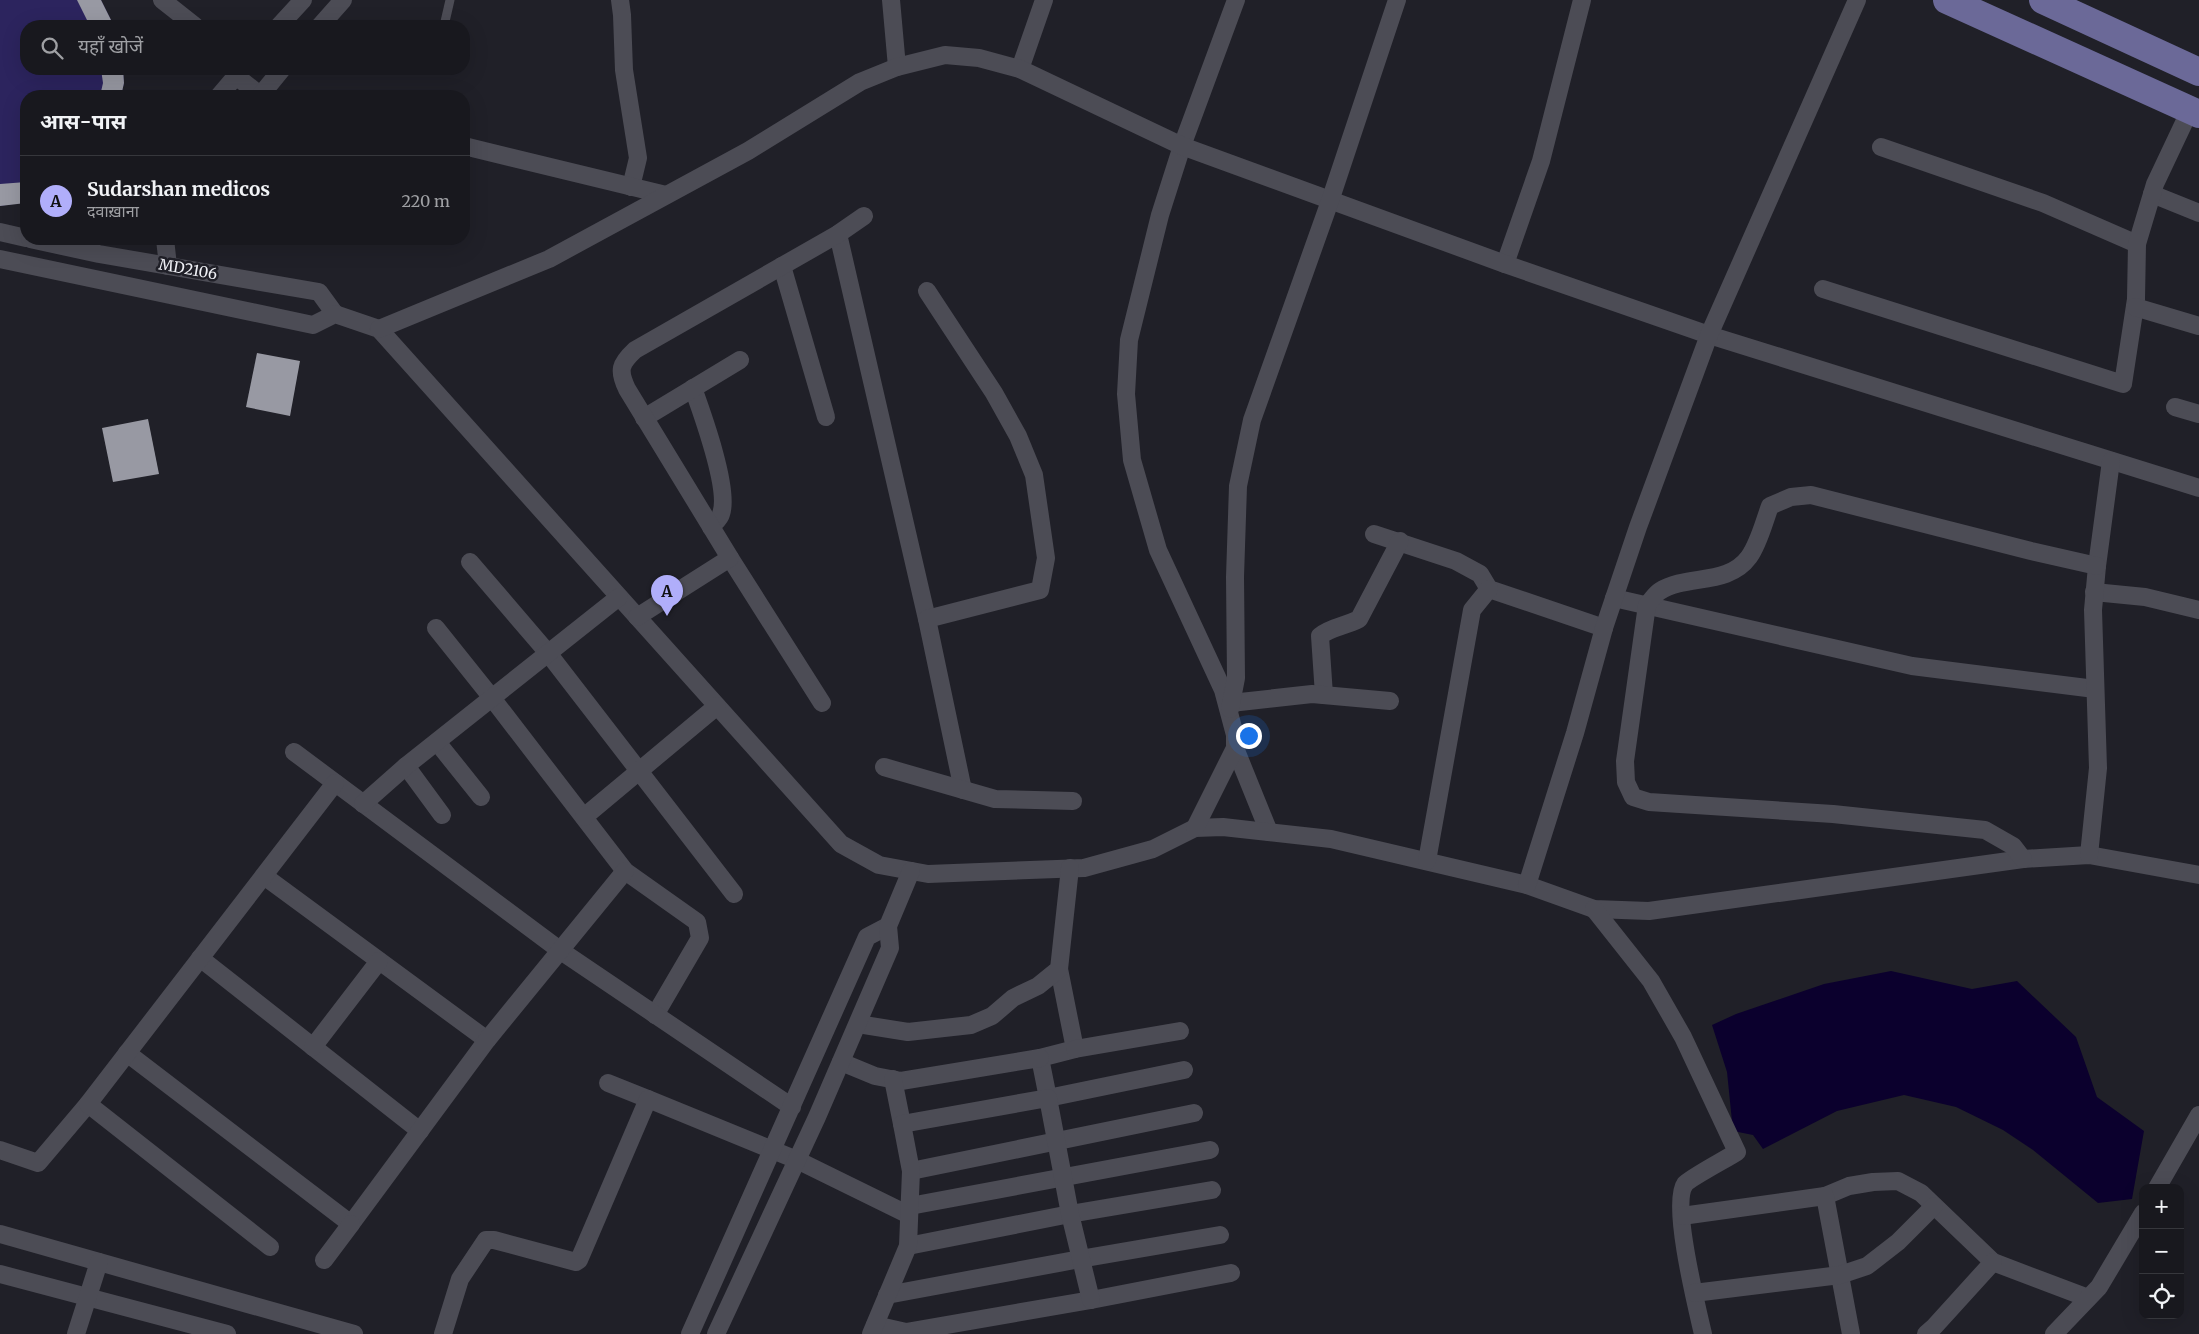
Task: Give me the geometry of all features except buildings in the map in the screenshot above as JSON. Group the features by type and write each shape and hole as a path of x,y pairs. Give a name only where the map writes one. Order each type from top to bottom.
{"main road":[{"path":"1947,0 2194,112"},
{"path":"2043,0 2199,72"}],"street":[{"path":"162,0 187,20"},
{"path":"284,20 302,0"},
{"path":"325,20 343,0"},
{"path":"620,0 624,70 638,158 632,187"},
{"path":"891,0 897,67"},
{"path":"1020,70 1044,0"},
{"path":"1236,0 1182,146 1160,215 1131,330 1126,394 1132,460 1158,550 1223,690 1230,709 1235,748 1269,832"},
{"path":"1230,709 1236,678 1235,577 1238,486 1252,420 1330,202 1397,0"},
{"path":"1505,264 1541,161 1582,0"},
{"path":"1527,885 1575,733 1604,628 1638,527 1709,335 1856,0"},
{"path":"379,329 549,259 748,151 860,82 897,67 945,55 979,58 1020,70 1182,146 1330,202 1709,335 2199,488"},
{"path":"224,90 236,75"},
{"path":"242,75 255,90"},
{"path":"265,90 277,75"},
{"path":"1823,290 2123,384 2135,307 2137,244 2152,194 2194,112"},
{"path":"470,147 666,196"},
{"path":"1881,147 2043,203 2137,244"},
{"path":"2152,194 2199,213"},
{"path":"822,703 730,558 620,376 624,361 635,350 838,234 864,216"},
{"name":"MD2106","path":"0,232 20,236"},
{"path":"838,234 927,619 963,790"},
{"name":"MD2106","path":"0,259 313,325 335,314 319,292 168,266 77,245"},
{"path":"166,245 168,266"},
{"path":"782,266 826,417"},
{"path":"926,291 994,393 1018,436 1034,475 1046,558 1040,590 927,619"},
{"path":"2135,307 2199,326"},
{"path":"335,314 379,329 841,844 879,865 928,874 1084,868 1154,848 1195,828 1223,827 1331,839 1527,885 1594,909 1649,911 2023,859 2089,855 2199,875"},
{"path":"644,418 740,360"},
{"path":"693,388 706,428 721,487 721,515 711,527"},
{"path":"2175,407 2199,414"},
{"path":"2089,855 2098,768 2094,592 2111,461"},
{"path":"2023,859 2013,846 1985,830 1833,814 1649,802 1633,797 1626,782 1625,761 1647,605 1660,591 1684,583 1716,577 1736,569 1749,557 1770,506 1791,497 1811,495 2097,566"},
{"path":"1374,534 1470,567 1480,574 1489,589 1604,628"},
{"path":"1324,695 1320,636 1327,630 1359,619 1400,542"},
{"path":"638,618 730,558"},
{"path":"470,562 548,653 734,894"},
{"path":"1427,861 1472,610 1489,589"},
{"path":"2094,592 2145,597 2199,610"},
{"path":"363,804 406,766 619,597"},
{"path":"1614,598 1912,666 2095,689"},
{"path":"436,628 625,871 697,922 700,938 655,1016"},
{"path":"1230,709 1312,694 1390,701"},
{"path":"584,817 717,706"},
{"path":"437,742 481,797"},
{"path":"1195,828 1235,748"},
{"path":"294,752 560,951 792,1107"},
{"path":"406,766 442,815"},
{"path":"884,767 995,799 1072,801"},
{"path":"0,1150 38,1162 88,1104 335,783"},
{"path":"1070,868 1059,969 1075,1049"},
{"path":"324,1260 487,1040 625,871"},
{"path":"716,1334 858,1024 890,948 888,926 911,871"},
{"path":"264,876 487,1040"},
{"path":"1594,909 1651,981 1683,1037 1737,1152 1685,1184 1680,1198 1686,1259 1703,1334"},
{"path":"690,1334 867,937 888,926"},
{"path":"200,958 420,1131"},
{"path":"313,1047 379,961"},
{"path":"858,1024 908,1032 970,1025 992,1016 1013,998 1038,986 1059,969"},
{"path":"841,1062 875,1076 901,1080 1040,1058 1075,1049 1180,1031"},
{"path":"127,1053 351,1224"},
{"path":"1040,1058 1070,1214 1090,1300"},
{"path":"902,1124 1048,1098 1184,1070"},
{"path":"893,1079 912,1171 908,1246 873,1329 906,1332 1231,1273"},
{"path":"608,1082 797,1160 910,1210 1210,1150"},
{"path":"443,1334 460,1279 486,1240 494,1240 576,1262 579,1260 648,1099"},
{"path":"88,1104 270,1247"},
{"path":"912,1171 1194,1113"},
{"path":"2159,1184 2199,1115"},
{"path":"1682,1216 1825,1196 1849,1186 1873,1182 1898,1181 1921,1193 1993,1262 2088,1298"},
{"path":"908,1246 1070,1214 1212,1190"},
{"path":"1825,1196 1851,1334"},
{"path":"1694,1293 1840,1275 1867,1266 1898,1242 1934,1206"},
{"path":"2054,1334 2099,1287 2139,1220"},
{"path":"0,1234 354,1334"},
{"path":"887,1295 1080,1258 1220,1235"},
{"path":"76,1334 99,1262"},
{"path":"1926,1334 1993,1262"},
{"path":"0,1274 227,1334"}],"lane":[{"path":"445,20 450,0"}],"shaded area":[{"path":"0,0 101,0 111,20 20,20 20,75 123,75 124,83 122,90 20,90 20,203 0,206"},
{"path":"1891,971 1972,989 2017,981 2076,1037 2097,1097 2144,1131 2132,1199 2098,1203 2033,1150 2003,1130 1956,1107 1904,1095 1837,1111 1763,1149 1753,1135 1733,1131 1727,1072 1712,1025 1736,1014 1824,984"}],"place":[{"name":"Sudarshan medicos","path":"667,616"}]}
